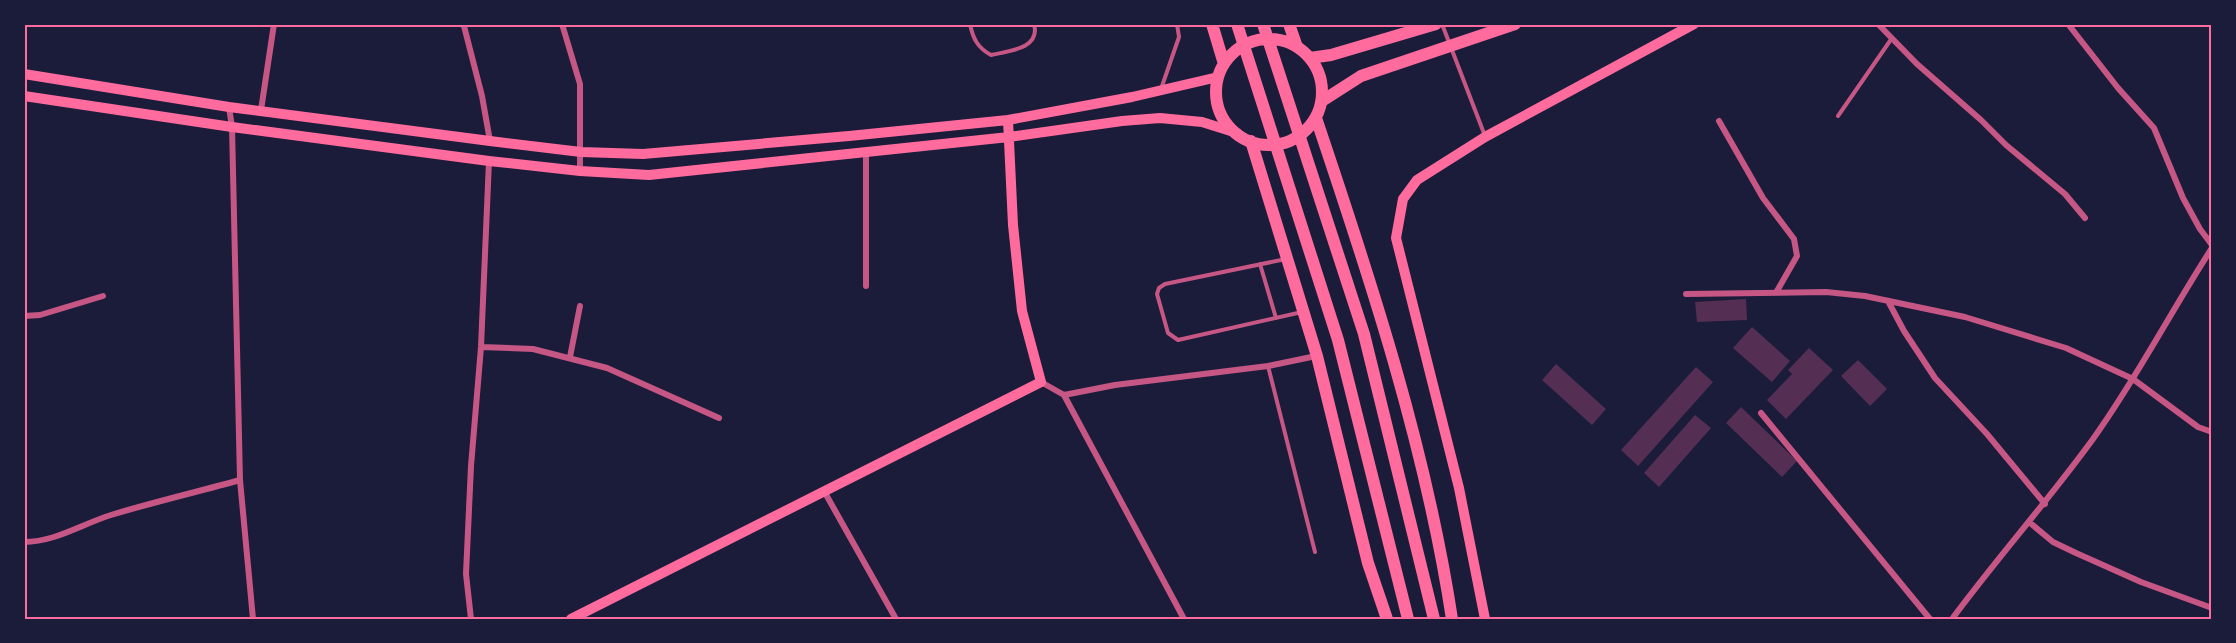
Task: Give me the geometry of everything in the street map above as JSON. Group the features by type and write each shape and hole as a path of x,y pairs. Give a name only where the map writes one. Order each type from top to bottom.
{"main road":[{"path":"1212,24 1224,64"},
{"path":"1237,24 1338,340 1408,619"},
{"path":"1263,24 1364,334 1434,619"},
{"path":"1289,24 1298,47"},
{"path":"1310,58 1331,55 1436,24"},
{"path":"1322,101 1361,76 1515,24"},
{"path":"1485,619 1459,488 1396,238 1403,199 1417,180 1485,137 1694,24"},
{"path":"24,96 232,127 489,161 580,171 649,175 1009,137 1160,118 1202,122 1265,145 1280,144 1294,139 1307,130 1316,118 1322,101 1322,86 1318,71 1310,58 1298,47 1278,39 1257,40 1238,48 1224,64 1218,77 1216,92 1219,108 1226,122 1237,133"},
{"path":"24,75 229,107 490,141 581,152 643,154 1008,120 1218,77"},
{"path":"1316,118 1400,384 1442,553 1452,619"},
{"path":"571,619 1041,382 1022,311 1012,225 1008,120"},
{"path":"1251,141 1317,356 1368,563 1387,619"}],"street":[{"path":"261,110 274,24"},
{"path":"562,24 580,84 580,171"},
{"path":"1878,24 2006,145 2065,194 2085,219"},
{"path":"1952,619 1991,566 2045,504 2094,438 2133,379 2212,246 2183,198 2154,128 2118,88 2068,24"},
{"path":"464,26 482,96 490,141"},
{"path":"229,107 232,127 240,480 253,619"},
{"path":"1719,121 1763,198 1794,239 1797,256 1777,291"},
{"path":"866,152 866,286"},
{"path":"471,619 466,574 471,466 481,347 489,161"},
{"path":"1686,294 1826,292 1865,296 1965,317 2066,348 2133,379 2198,427 2212,432"},
{"path":"24,316 40,315 103,296"},
{"path":"1888,301 1904,332 1935,378 1987,434 2045,504"},
{"path":"570,357 580,306"},
{"path":"481,347 533,350 570,357 607,368 719,418"},
{"path":"1064,395 1115,385 1268,366 1317,356"},
{"path":"1041,382 1064,395 1184,619"},
{"path":"1761,413 1930,619"},
{"path":"24,542 34,542 64,534 109,516 240,480"},
{"path":"824,491 896,619"},
{"path":"2029,522 2053,542 2076,554 2141,582 2212,608"}],"lane":[{"path":"970,24 981,50 992,55 1024,48 1033,39 1036,28 1034,24"},
{"path":"1161,90 1179,37 1177,24"},
{"path":"1442,24 1485,137"},
{"path":"1838,116 1892,38"},
{"path":"1286,259 1165,284 1159,288 1157,294 1168,333 1178,340 1303,312"},
{"path":"1260,264 1276,318"},
{"path":"1268,366 1315,552"}],"building":[{"path":"1746,299 1747,320 1697,322 1695,302"},
{"path":"1752,327 1790,361 1772,382 1733,348"},
{"path":"1809,348 1833,370 1786,419 1767,400 1792,374 1788,370"},
{"path":"1858,360 1887,389 1870,406 1841,376"},
{"path":"1556,364 1606,409 1592,425 1542,380"},
{"path":"1696,367 1713,382 1638,466 1621,450"},
{"path":"1741,407 1797,461 1782,477 1726,423"},
{"path":"1695,415 1711,428 1659,487 1644,473"}]}
